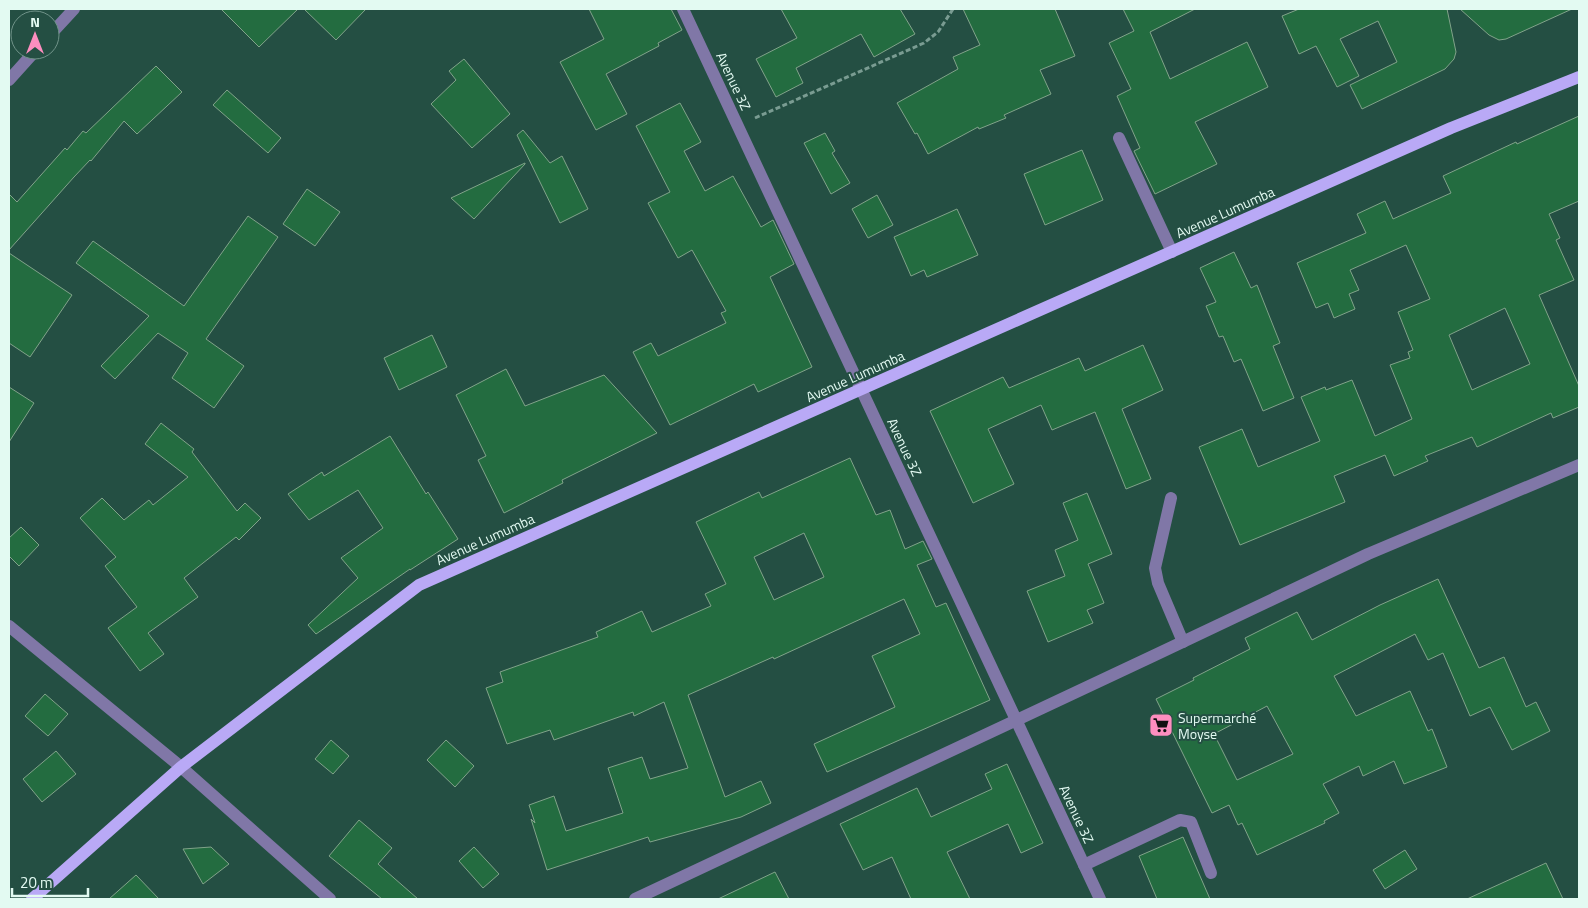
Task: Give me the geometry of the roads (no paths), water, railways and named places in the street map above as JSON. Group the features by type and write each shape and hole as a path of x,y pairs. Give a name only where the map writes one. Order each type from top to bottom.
{"main road":[{"name":"Avenue Lumumba","path":"32,899 181,767 419,585 1451,128 1579,77"}],"street":[{"path":"60,24 74,9"},
{"name":"Avenue 3Z","path":"683,9 1100,899"},
{"path":"9,80 27,60"},
{"path":"1119,138 1172,252"},
{"path":"635,899 1017,721 1368,554 1579,465"},
{"path":"1171,498 1155,568 1158,583 1183,642"},
{"path":"9,626 181,767 330,899"},
{"path":"1084,865 1180,820 1191,822 1212,872"}],"place":[{"name":"Supermarché Moyse","path":"1161,725"}]}
